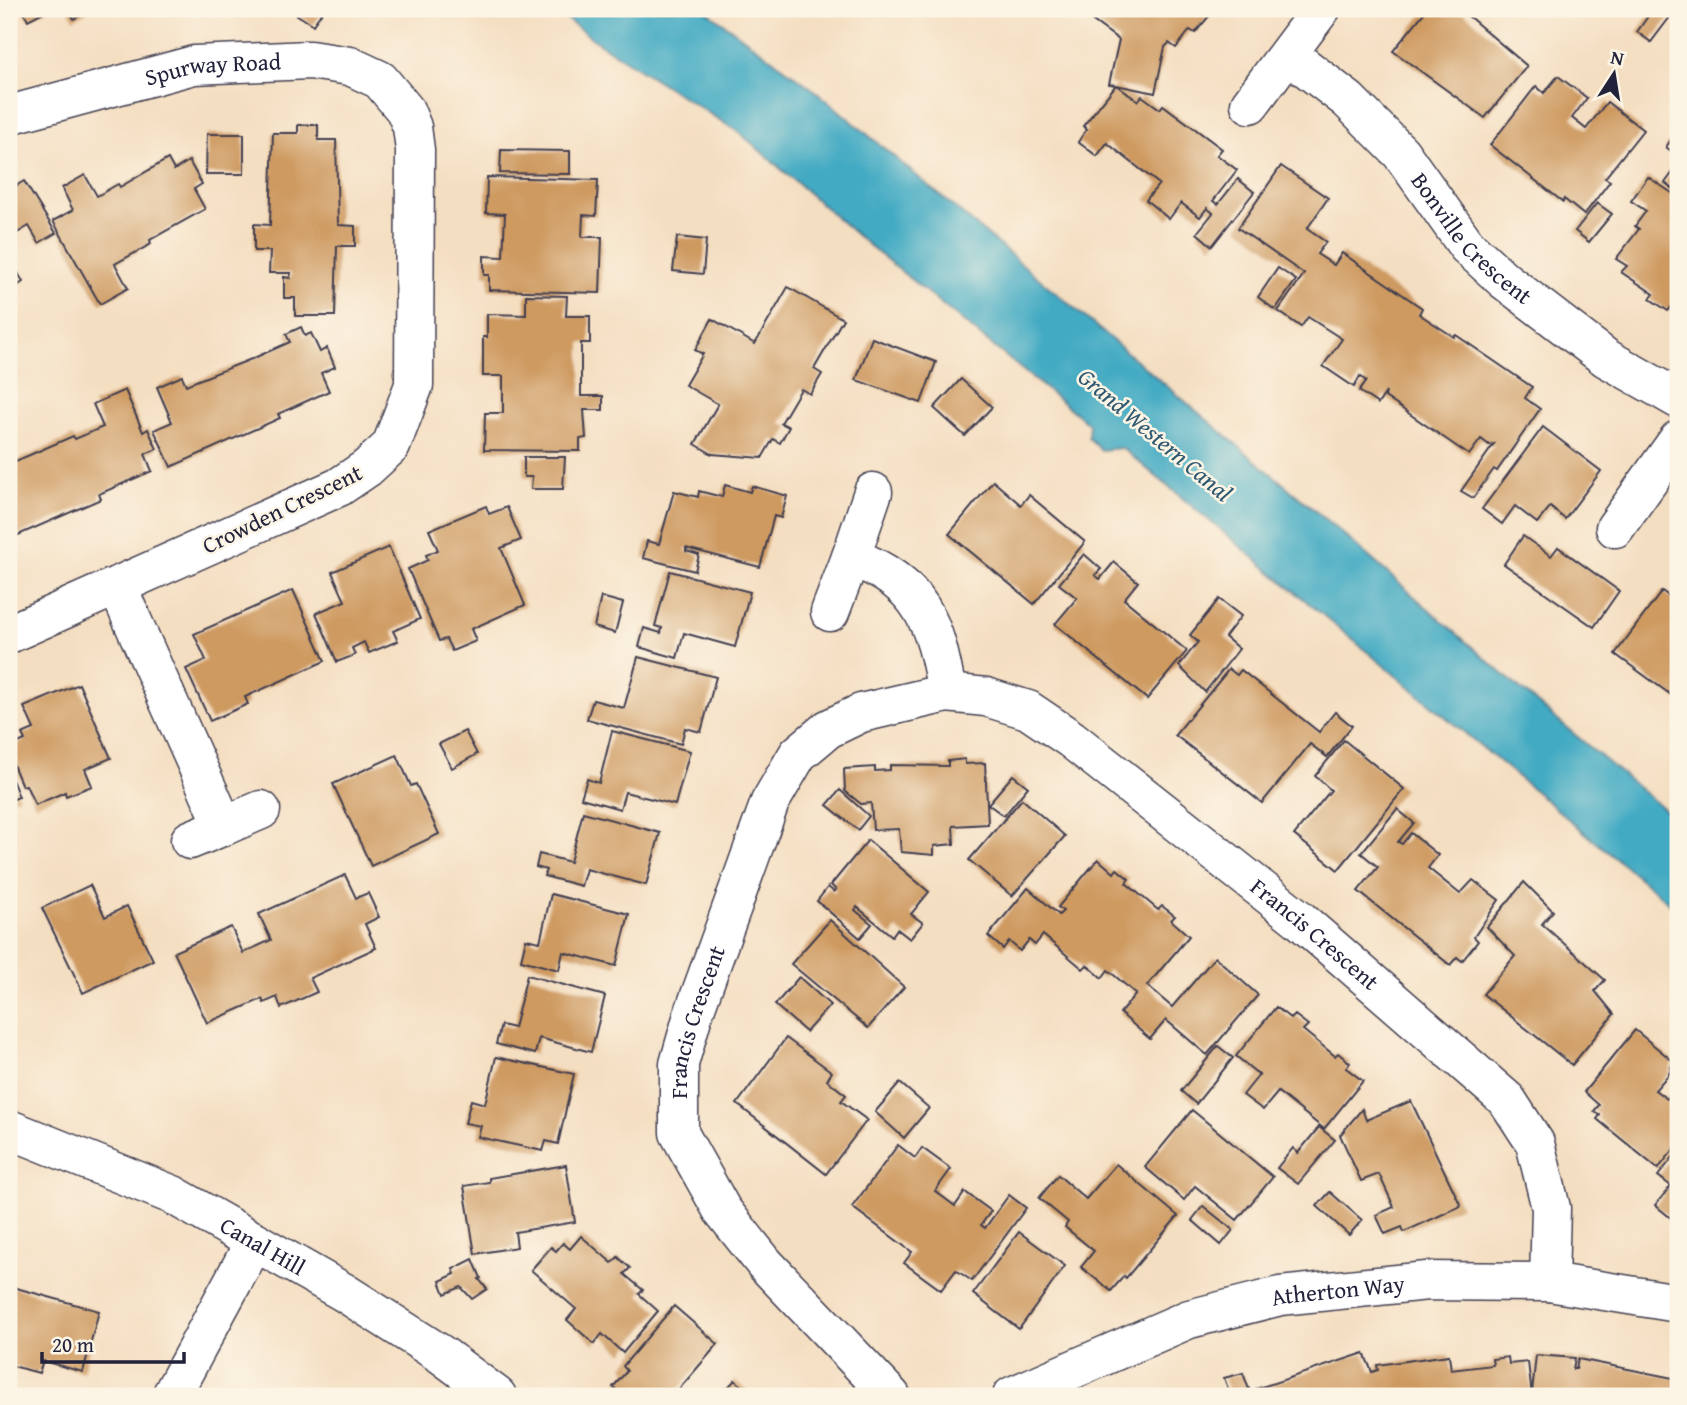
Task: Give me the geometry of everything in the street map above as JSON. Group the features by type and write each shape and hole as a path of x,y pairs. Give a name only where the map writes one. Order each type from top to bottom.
{"street":[{"path":"1250,104 1321,9"},
{"name":"Bonville Crescent","path":"1288,54 1348,100 1401,153 1467,246 1504,280 1606,358 1678,399"},
{"name":"Spurway Road","path":"9,115 194,65 310,60 350,66 380,80 405,110"},
{"name":"Crowden Crescent","path":"9,634 339,486 368,468 391,446 414,386 415,150 412,127 405,110"},
{"path":"1615,528 1678,440"},
{"path":"830,612 873,492"},
{"path":"851,557 897,579 923,609 940,650 947,693"},
{"path":"117,586 207,833 261,810"},
{"name":"Francis Crescent","path":"891,1396 765,1264 722,1210 680,1133 679,1064 693,1015 770,802 798,754 828,729 861,713 947,693 986,697 1028,710 1071,739 1299,919 1507,1100 1535,1143 1551,1208 1549,1282"},
{"name":"Canal Hill","path":"9,1129 173,1195 345,1293 442,1355 497,1396"},
{"path":"171,1396 256,1241"},
{"name":"Atherton Way","path":"1020,1395 1189,1319 1280,1296 1427,1281 1549,1282 1678,1303"}],"water":[{"name":"Grand Western Canal","path":"553,9 704,9 817,92 1344,535 1519,688 1678,821 1678,910 1122,448 1101,450 1088,437 1089,424 860,238 740,133 600,44"}],"building":[{"path":"22,9 49,9 28,20"},
{"path":"68,9 92,9 74,19"},
{"path":"288,9 324,9 313,25"},
{"path":"978,9 978,13 939,11"},
{"path":"1102,9 1215,9 1195,33 1190,30 1176,48 1169,43 1165,47 1155,93 1109,84 1119,40 1093,21"},
{"path":"1427,9 1460,9 1527,66 1485,118 1393,51"},
{"path":"1653,9 1670,17 1651,42 1637,32"},
{"path":"1558,76 1587,98 1572,118 1586,129 1607,102 1643,130 1605,178 1610,181 1584,215 1564,199 1563,202 1490,145 1536,86 1544,93"},
{"path":"1116,85 1138,101 1142,96 1160,109 1163,105 1222,149 1217,155 1237,170 1213,201 1218,204 1238,179 1254,192 1212,246 1197,233 1213,213 1207,208 1200,217 1181,203 1169,219 1146,200 1159,184 1107,143 1097,156 1078,142 1087,129 1083,126"},
{"path":"298,125 318,125 318,140 336,140 338,225 355,226 355,246 337,246 335,316 295,316 295,298 284,298 284,277 290,278 291,273 269,273 270,251 254,251 254,224 270,225 273,133 298,133"},
{"path":"1678,130 1678,156 1666,147"},
{"path":"207,134 244,134 244,174 206,174"},
{"path":"501,150 570,151 570,174 500,173"},
{"path":"168,159 174,170 189,161 202,184 194,189 205,209 150,240 151,244 115,264 128,288 100,304 53,221 73,210 62,188 85,175 97,196 118,184 120,187"},
{"path":"1281,166 1328,198 1307,229 1326,242 1317,254 1334,265 1342,253 1422,308 1419,314 1454,337 1456,335 1532,387 1525,398 1540,409 1497,471 1494,469 1473,498 1461,491 1494,444 1489,445 1481,439 1469,455 1385,397 1386,392 1378,404 1359,391 1366,381 1360,376 1354,387 1323,366 1342,339 1308,317 1301,327 1278,311 1304,274 1238,228"},
{"path":"1676,168 1678,170 1678,192 1665,183"},
{"path":"487,177 598,180 596,216 583,215 582,237 602,237 600,293 489,290 489,275 484,275 484,256 503,257 505,214 486,213"},
{"path":"1648,177 1678,197 1678,311 1672,306 1668,311 1650,299 1654,294 1621,272 1627,266 1616,259 1639,229 1635,226 1646,211 1631,201"},
{"path":"24,181 56,233 39,243 29,226 12,236 9,231 9,190"},
{"path":"1597,203 1612,214 1589,242 1575,231"},
{"path":"677,237 706,240 703,274 673,271"},
{"path":"9,257 23,282 9,291"},
{"path":"1278,268 1296,280 1275,310 1258,297"},
{"path":"788,287 843,319 814,369 822,374 810,394 801,389 781,423 789,427 780,443 773,439 762,458 712,454 695,444 718,404 685,385 703,354 695,350 712,319 755,344"},
{"path":"526,295 567,296 566,316 590,316 590,343 581,343 581,396 603,396 603,410 584,410 586,438 580,439 580,451 484,450 485,413 503,413 503,376 483,376 483,337 487,337 487,314 526,315"},
{"path":"301,327 305,336 311,333 320,352 327,348 335,367 321,373 329,391 278,414 280,418 171,467 154,430 172,422 157,387 182,376 186,385 254,358 290,342 286,334"},
{"path":"872,338 936,362 921,403 856,380"},
{"path":"961,379 992,407 965,436 934,408"},
{"path":"125,390 143,432 148,429 157,449 145,454 152,471 99,494 101,499 9,539 9,464 73,436 75,439 103,427 93,404"},
{"path":"1543,427 1601,471 1565,519 1550,507 1537,523 1515,506 1502,524 1482,509"},
{"path":"524,457 565,457 563,489 531,489 532,477 524,477"},
{"path":"993,481 1021,505 1029,495 1085,542 1034,604 949,534"},
{"path":"725,485 750,492 752,486 787,496 781,518 774,516 760,567 686,548 686,551 699,555 695,571 643,558 647,541 659,544 674,491 698,497 699,491 722,497"},
{"path":"486,506 489,514 507,507 521,540 501,548 525,605 471,629 476,641 452,651 446,639 439,641 408,569 428,560 426,555 438,550 429,530"},
{"path":"1523,536 1551,556 1558,547 1619,591 1594,627 1504,564"},
{"path":"389,547 420,619 393,631 398,641 369,653 364,642 352,648 355,655 337,662 316,613 345,601 332,572"},
{"path":"1084,554 1101,569 1095,575 1100,579 1114,562 1138,582 1124,599 1187,651 1147,699 1055,624 1077,598 1059,584"},
{"path":"670,571 750,592 735,647 684,633 677,658 639,647 644,628 661,633 662,628 655,626"},
{"path":"293,590 325,661 245,697 248,704 210,721 186,669 206,660 194,634"},
{"path":"1662,591 1678,603 1678,700 1615,654"},
{"path":"601,597 623,603 615,633 594,627"},
{"path":"1219,599 1241,616 1225,637 1239,649 1205,692 1179,666 1198,642 1190,635"},
{"path":"638,657 716,677 701,732 685,728 681,744 587,719 593,700 624,708"},
{"path":"1229,669 1237,675 1241,670 1319,732 1335,712 1352,726 1327,757 1310,744 1262,803 1175,735"},
{"path":"79,684 111,758 85,769 92,786 66,796 65,792 35,805 26,785 22,786 9,755 9,747 25,740 22,734 34,729 24,707"},
{"path":"465,731 477,754 452,768 439,744"},
{"path":"612,731 690,751 675,805 625,792 620,809 581,798 587,779 599,783"},
{"path":"1344,740 1404,789 1338,870 1294,835 1331,790 1315,776"},
{"path":"397,755 411,786 416,784 439,834 371,866 333,784"},
{"path":"965,759 965,764 985,763 988,824 953,826 954,844 934,846 934,855 901,852 899,829 873,830 871,803 861,804 845,791 844,769 875,767 875,771 890,770 890,765 948,766 948,761"},
{"path":"9,772 19,797 9,801"},
{"path":"1013,775 1028,787 1004,816 988,804"},
{"path":"840,790 869,816 858,830 827,805"},
{"path":"1022,799 1065,836 1012,896 969,860"},
{"path":"1397,809 1414,823 1398,842 1402,844 1411,833 1438,855 1428,868 1460,894 1473,880 1499,900 1474,937 1478,941 1462,961 1457,957 1450,965 1358,891 1378,867 1361,853"},
{"path":"583,812 660,833 646,885 586,869 581,886 544,876 546,870 536,867 539,854 570,862"},
{"path":"868,840 929,892 911,914 923,923 910,939 897,929 892,936 857,907 855,910 872,924 860,938 817,901 828,887 834,892 836,890 831,885"},
{"path":"1098,859 1114,873 1117,869 1129,879 1126,883 1158,910 1162,906 1175,916 1171,920 1189,936 1147,986 1172,1007 1215,957 1258,995 1207,1055 1166,1020 1150,1039 1120,1013 1136,994 1108,970 1102,978 1087,965 1083,969 1043,935 1035,945 1029,940 1020,951 1009,941 1003,949 988,936 1028,888 1059,915 1063,911 1058,907"},
{"path":"345,875 356,898 368,893 379,917 365,924 376,948 310,978 317,992 281,1008 277,997 264,1003 262,999 207,1023 174,952 231,927 243,953 271,940 259,914"},
{"path":"1524,882 1553,911 1542,924 1605,980 1595,991 1614,1014 1572,1065 1483,994 1515,956 1487,927"},
{"path":"90,885 105,917 127,906 153,960 83,993 42,908"},
{"path":"551,894 629,914 616,966 563,952 559,970 521,960 526,939 540,942"},
{"path":"830,920 904,987 868,1028 791,964"},
{"path":"527,975 605,996 591,1052 539,1038 535,1054 496,1044 501,1025 514,1028"},
{"path":"799,977 830,1005 806,1032 775,1005"},
{"path":"1276,1007 1291,1019 1295,1015 1308,1025 1303,1030 1335,1056 1338,1053 1350,1063 1346,1068 1363,1081 1324,1129 1278,1092 1263,1110 1243,1095 1259,1075 1236,1056"},
{"path":"1635,1030 1673,1061 1669,1074 1655,1090 1667,1099 1678,1086 1678,1144 1658,1169 1597,1119 1600,1115 1594,1111 1599,1105 1584,1092"},
{"path":"786,1038 832,1072 827,1080 846,1095 841,1101 867,1120 826,1174 737,1104"},
{"path":"1218,1046 1233,1058 1196,1104 1181,1091"},
{"path":"496,1057 574,1074 558,1144 546,1141 543,1151 478,1137 481,1126 465,1123 471,1100 485,1104"},
{"path":"900,1083 929,1108 904,1138 875,1112"},
{"path":"1411,1101 1461,1206 1404,1232 1402,1227 1385,1234 1376,1215 1394,1207 1379,1174 1361,1181 1340,1135 1362,1109 1366,1120"},
{"path":"1192,1110 1273,1177 1237,1220 1195,1186 1184,1200 1145,1167"},
{"path":"1319,1127 1335,1140 1298,1184 1277,1168 1293,1148 1298,1153"},
{"path":"898,1145 915,1158 922,1148 951,1169 935,1191 955,1206 965,1192 991,1211 981,1225 985,1228 1009,1195 1026,1208 972,1281 956,1270 941,1290 904,1263 912,1252 852,1207"},
{"path":"1678,1151 1678,1224 1655,1205 1671,1186 1658,1176"},
{"path":"1116,1164 1178,1216 1126,1278 1124,1276 1111,1291 1081,1267 1094,1251 1065,1227 1068,1222 1039,1198 1058,1175 1086,1199"},
{"path":"566,1165 575,1222 515,1232 517,1247 475,1254 464,1186 489,1182 489,1178"},
{"path":"1330,1192 1362,1220 1349,1235 1317,1206"},
{"path":"1203,1206 1233,1230 1221,1245 1192,1220"},
{"path":"1019,1232 1065,1266 1019,1329 973,1294"},
{"path":"581,1236 612,1263 618,1257 630,1268 624,1274 643,1290 639,1294 658,1311 623,1353 602,1334 594,1344 567,1320 576,1309 531,1270 551,1247 556,1251 563,1243 570,1249"},
{"path":"473,1259 481,1278 479,1279 487,1289 472,1299 461,1287 445,1294 440,1281 455,1274 453,1269"},
{"path":"9,1286 99,1311 83,1372 43,1361 39,1373 9,1365"},
{"path":"674,1306 718,1344 679,1389 688,1396 624,1396 613,1387 627,1371 623,1366"},
{"path":"1364,1353 1372,1372 1378,1370 1377,1365 1449,1355 1451,1370 1493,1365 1492,1359 1508,1357 1509,1364 1528,1362 1532,1396 1231,1396 1224,1378 1243,1373 1251,1395 1257,1393 1256,1389"},
{"path":"1536,1355 1575,1358 1573,1369 1576,1369 1578,1359 1678,1379 1678,1396 1552,1396 1532,1393"},
{"path":"735,1380 754,1396 720,1396"}]}
